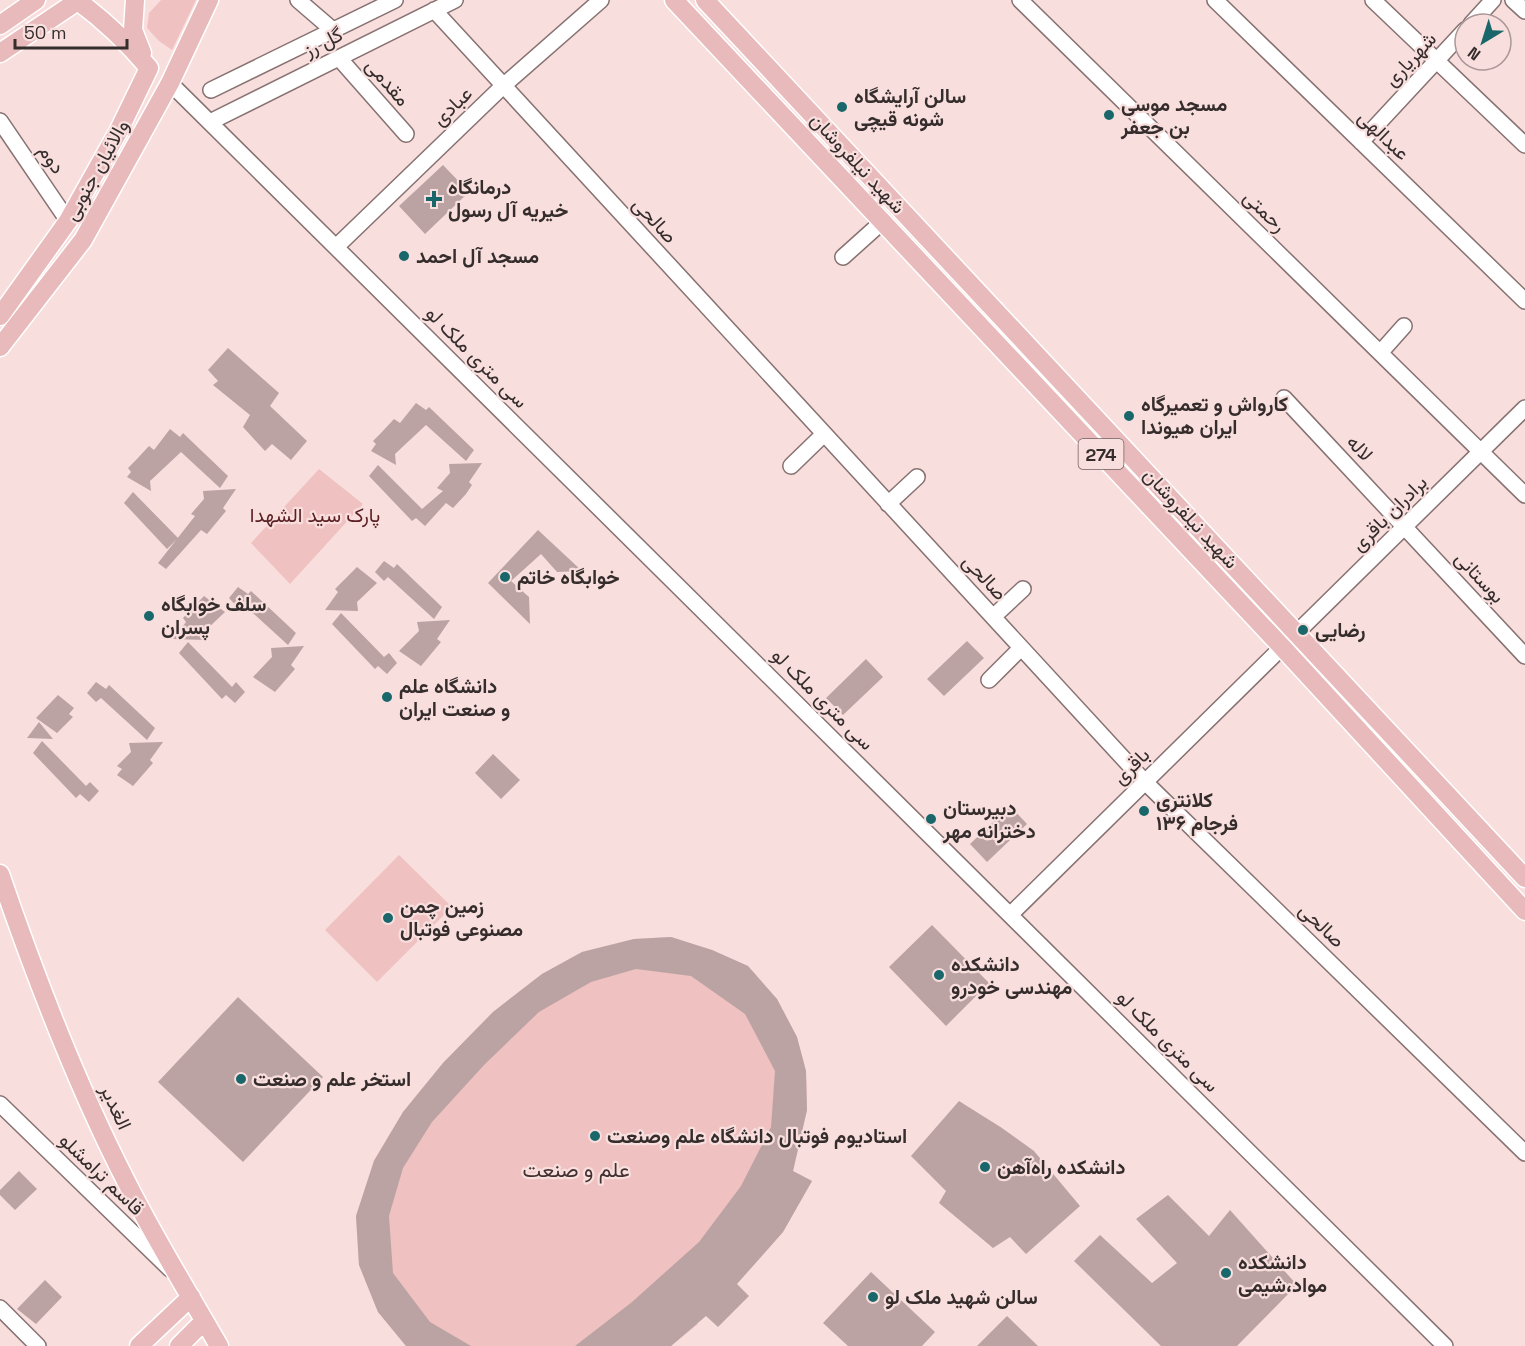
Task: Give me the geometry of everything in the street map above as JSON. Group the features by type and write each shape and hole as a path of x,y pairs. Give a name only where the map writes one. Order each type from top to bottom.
{"main road":[{"path":"0,25 36,0"},
{"path":"0,53 78,0 124,39 149,69"},
{"path":"135,0 133,30 149,69"},
{"name":"والائیان جنوبی","path":"0,347 83,240 170,83 209,0"},
{"name":"شهید نیلفروشان","path":"674,0 1282,647 1525,911"},
{"name":"شهید نیلفروشان","path":"705,0 1525,878"},
{"name":"والائیان جنوبی","path":"0,315 68,221 118,132 149,69"},
{"path":"68,221 83,240"},
{"name":"الغدیر","path":"0,874 15,919 75,1073 126,1182 176,1274 219,1346"},
{"path":"139,1346 192,1300"},
{"path":"179,1346 204,1321"}],"street":[{"path":"298,0 334,31"},
{"name":"گل رز","path":"211,90 395,0"},
{"name":"گل رز","path":"210,122 455,0"},
{"name":"عبادی","path":"336,247 503,86 601,0"},
{"name":"رحمتی","path":"1020,0 1525,495"},
{"name":"عبدالهی","path":"1215,0 1525,301"},
{"path":"1373,0 1525,145"},
{"path":"1482,12 1493,0"},
{"path":"1513,0 1525,11"},
{"name":"صالحی","path":"434,10 1145,782 1525,1153"},
{"name":"شهریاری","path":"1361,142 1453,43"},
{"name":"مقدمی","path":"339,58 406,134"},
{"name":"سی متری ملک لو","path":"170,83 1445,1346"},
{"name":"دوم","path":"0,120 68,221"},
{"path":"843,256 882,222"},
{"path":"1380,353 1404,326"},
{"name":"لاله","path":"1284,398 1404,526"},
{"name":"برادران باقری","path":"1282,647 1525,408"},
{"path":"791,466 824,434"},
{"path":"888,504 917,477"},
{"name":"بوستانی","path":"1404,526 1525,656"},
{"path":"993,617 1023,589"},
{"name":"باقری","path":"1010,915 1282,647"},
{"path":"989,680 1021,648"},
{"path":"0,904 15,919"},
{"name":"قاسم ترامشلو","path":"0,1104 176,1274"},
{"path":"0,1308 38,1346"}],"green space":[{"path":"161,0 196,0 172,50 159,41 147,28 149,13"},
{"name":"پارک سید الشهدا","path":"319,469 363,504 290,584 251,543"},
{"name":"زمین چمن مصنوعی فوتبال","path":"399,855 452,907 377,982 325,930"},
{"name":"استادیوم فوتبال دانشگاه علم وصنعت","path":"671,937 712,950 748,966 777,999 797,1037 806,1071 807,1110 793,1171 812,1181 783,1232 745,1275 731,1262 684,1309 698,1324 671,1346 406,1346 378,1312 359,1265 356,1216 374,1160 403,1112 443,1063 493,1012 542,974 582,952 634,939"}],"building":[{"name":"درمانگاه خیریه آل رسول","path":"443,165 469,192 425,234 399,206"},
{"path":"228,348 279,393 270,406 307,441 291,460 272,444 265,451 243,427 250,415 213,385 218,381 208,370"},
{"path":"416,403 426,410 429,407 474,450 466,461 426,425 395,454 396,465 371,451 376,444 373,441 394,419 400,423"},
{"path":"170,429 180,437 183,433 228,476 220,488 181,452 150,481 151,491 127,477 131,472 128,468 149,446 154,450"},
{"path":"482,463 469,482 472,485 466,494 453,508 446,503 425,526 416,518 412,521 369,476 378,465 422,509 443,491 437,488 450,473 449,464"},
{"path":"236,489 223,508 226,511 207,534 201,530 166,569 158,563 195,516 191,514 204,499 203,491"},
{"path":"133,492 178,538 167,549 124,503"},
{"name":"خوابگاه خاتم","path":"538,530 582,571 557,572 541,554 511,581 529,597 530,624 488,583"},
{"path":"384,561 394,568 397,564 442,607 434,619 388,577 384,581 375,572"},
{"path":"357,567 377,583 357,602 358,611 325,610 338,592 335,589"},
{"path":"238,587 248,594 251,591 296,633 288,645 242,603 238,608 229,598"},
{"path":"204,596 225,612 205,631 206,640 173,639 186,622 183,618"},
{"path":"341,613 384,657 389,653 397,663 387,674 378,666 375,669 332,624"},
{"path":"450,620 437,639 441,642 421,666 399,651 419,631 417,622"},
{"path":"967,641 984,658 944,696 927,679"},
{"path":"188,642 232,687 236,682 245,692 235,703 226,695 222,699 179,653"},
{"path":"304,646 291,665 295,669 275,692 253,677 272,657 271,648"},
{"path":"866,659 883,677 843,715 826,698"},
{"path":"96,682 106,689 109,685 155,728 147,740 101,698 96,702 87,693"},
{"path":"58,695 74,708 69,714 73,717 57,733 36,718"},
{"path":"39,722 53,739 27,738"},
{"path":"42,741 86,786 90,782 99,791 89,802 80,794 76,798 33,753"},
{"path":"163,742 150,760 153,763 133,786 117,775 122,769 117,766 131,752 129,743"},
{"path":"493,754 520,780 501,799 475,773"},
{"path":"1010,806 1027,824 987,862 970,844"},
{"name":"دانشکده مهندسی خودرو","path":"932,925 989,983 946,1026 889,967"},
{"path":"671,937 712,950 748,966 777,999 797,1037 806,1071 807,1110 793,1171 812,1181 783,1232 737,1284 749,1296 718,1327 706,1316 671,1346 575,1346 632,1302 699,1242 741,1186 771,1127 775,1071 745,1014 691,976 636,969 591,982 539,1012 485,1064 432,1122 403,1168 389,1216 393,1273 430,1322 471,1346 406,1346 378,1312 359,1265 356,1216 374,1161 403,1112 443,1063 493,1012 542,974 582,952 634,939"},
{"name":"استخر علم و صنعت","path":"238,997 323,1077 243,1162 158,1082"},
{"name":"دانشکده راه‌آهن","path":"959,1101 1034,1151 1080,1206 1026,1254 1010,1237 993,1248 939,1203 946,1191 911,1156"},
{"path":"19,1171 37,1189 15,1210 0,1195 0,1190"},
{"name":"دانشکده مواد،شیمی","path":"1168,1195 1209,1236 1230,1210 1297,1285 1237,1346 1161,1346 1074,1261 1100,1235 1152,1283 1177,1263 1136,1219"},
{"name":"سالن شهید ملک لو","path":"871,1272 935,1332 922,1346 848,1346 823,1323"},
{"path":"45,1280 62,1297 36,1324 17,1309"},
{"path":"1007,1316 1038,1346 977,1346"}],"place":[{"name":"سالن آرایشگاه شونه قیچی","path":"842,107"},
{"name":"مسجد موسی بن جعفر","path":"1109,115"},
{"name":"درمانگاه خیریه آل رسول","path":"434,199"},
{"name":"مسجد آل احمد","path":"404,256"},
{"name":"کارواش و تعمیرگاه ایران هیوندا","path":"1129,416"},
{"name":"خوابگاه خاتم","path":"505,577"},
{"name":"سلف خوابگاه پسران","path":"149,616"},
{"name":"رضایی","path":"1303,630"},
{"name":"دانشگاه علم و صنعت ایران","path":"387,697"},
{"name":"کلانتری ۱۳۶ فرجام","path":"1144,811"},
{"name":"دبیرستان دخترانه مهر","path":"931,819"},
{"name":"زمین چمن مصنوعی فوتبال","path":"388,918"},
{"name":"دانشکده مهندسی خودرو","path":"939,975"},
{"name":"استخر علم و صنعت","path":"241,1079"},
{"name":"استادیوم فوتبال دانشگاه علم وصنعت","path":"595,1136"},
{"name":"دانشکده راه‌آهن","path":"985,1167"},
{"name":"دانشکده مواد،شیمی","path":"1226,1273"},
{"name":"سالن شهید ملک لو","path":"873,1297"}],"district":[{"name":"علم و صنعت","path":"576,1169"}]}
